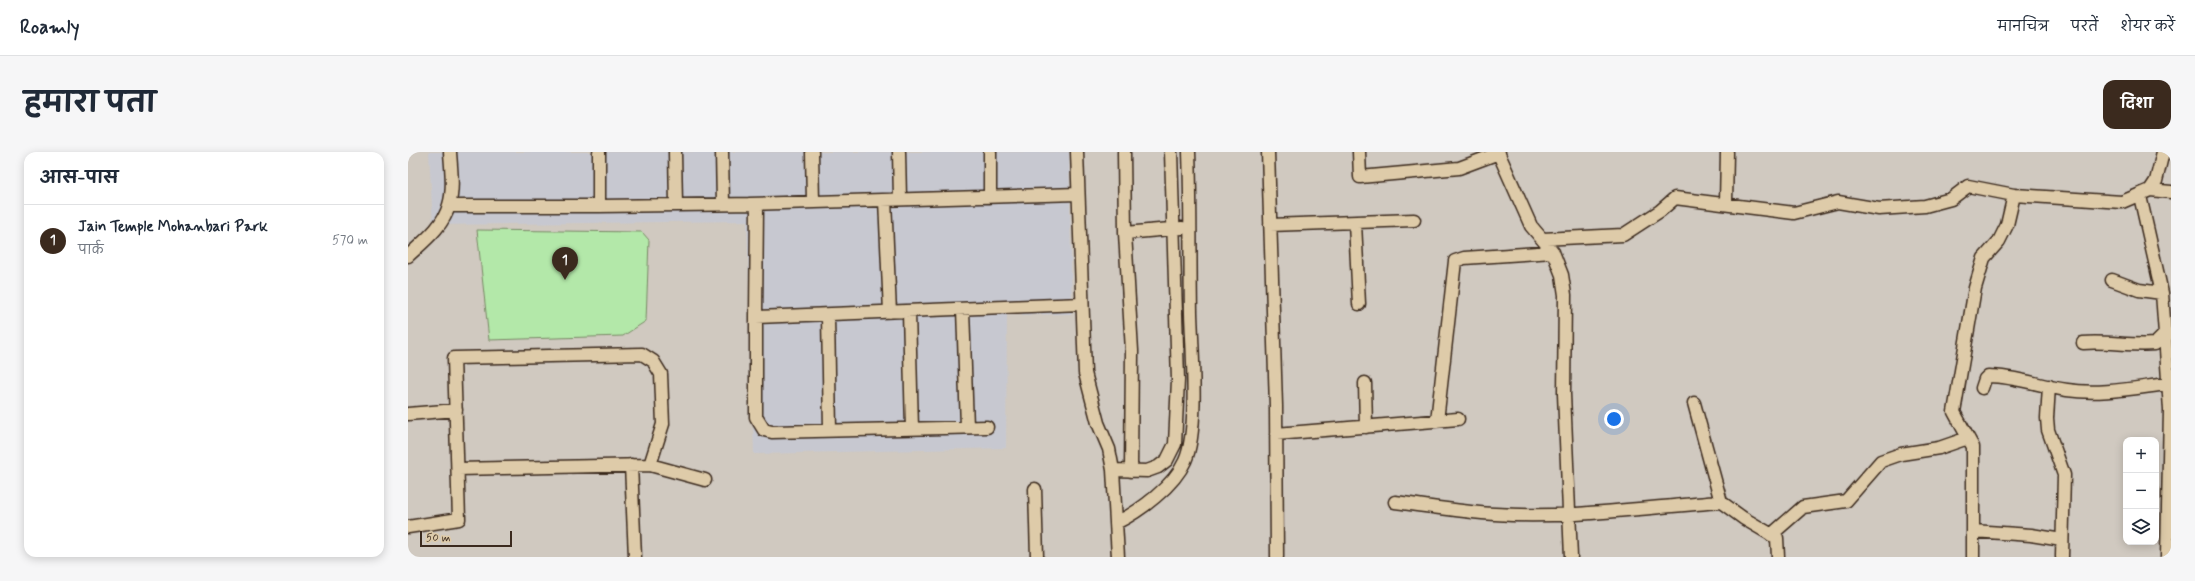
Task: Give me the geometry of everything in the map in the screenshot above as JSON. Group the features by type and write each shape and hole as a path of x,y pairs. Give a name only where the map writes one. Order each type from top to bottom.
{"street":[{"path":"408,256 428,237 440,222 449,206 452,178 450,152"},
{"path":"599,152 599,206"},
{"path":"675,152 676,205"},
{"path":"722,152 723,204"},
{"path":"812,152 813,202"},
{"path":"899,152 900,199"},
{"path":"990,152 990,197"},
{"path":"1077,152 1085,373 1098,423 1109,449 1113,470 1118,557"},
{"path":"1124,152 1125,233 1132,351 1131,470"},
{"path":"1113,470 1165,473 1185,461 1190,442 1186,379 1182,228 1171,152"},
{"path":"1182,228 1189,152"},
{"path":"1268,152 1276,434 1277,557"},
{"path":"1359,152 1360,178 1459,168 1498,152 1531,226 1553,252 1562,275 1565,295 1564,394 1572,557"},
{"path":"1726,203 1727,152"},
{"path":"1542,239 1623,235 1660,211 1675,198 1726,203 1794,213 1838,202 1879,209 1925,206 1951,199 1968,186 2014,195 2122,202 2140,196 2150,190 2156,181 2163,152"},
{"path":"2150,190 2171,192"},
{"path":"748,204 1078,194"},
{"path":"1973,557 1973,447 1954,412 1975,288 1984,258 1999,241 2008,225 2014,195"},
{"path":"2140,196 2162,294 2168,334 2167,384 2170,410 2167,557"},
{"path":"885,200 890,312"},
{"path":"449,206 757,204 756,417 758,424 764,430 772,432 987,427"},
{"path":"1270,225 1414,220"},
{"path":"1355,223 1359,304"},
{"path":"1125,233 1182,228"},
{"path":"1438,421 1455,261 1464,258 1553,252"},
{"path":"2112,280 2138,290 2162,294"},
{"path":"756,317 828,316 1082,304"},
{"path":"963,309 967,427"},
{"path":"909,312 912,429"},
{"path":"828,316 830,430"},
{"path":"2083,343 2103,341 2143,345 2155,344 2168,334"},
{"path":"408,527 459,519 454,358 642,354 653,361 661,374 663,424 650,465"},
{"path":"1982,388 1988,376 2024,380 2049,386 2087,392 2126,390 2167,384"},
{"path":"1116,523 1136,513 1151,501 1165,473 1167,460 1175,444 1186,379"},
{"path":"1365,383 1366,426"},
{"path":"2049,386 2047,418 2048,430 2064,475 2065,491 2062,557"},
{"path":"1694,403 1721,502 1742,518 1777,538 1778,557"},
{"path":"408,414 456,410"},
{"path":"1276,434 1458,419"},
{"path":"1771,535 1803,507 1846,501 1881,461 1901,454 1939,448 1968,438"},
{"path":"631,465 635,557"},
{"path":"458,469 650,465 705,480"},
{"path":"1035,489 1037,557"},
{"path":"1395,502 1495,514 1569,513 1721,502"},
{"path":"1973,531 2025,534 2062,540"}],"shaded area":[{"path":"429,152 1069,152 1072,314 1007,315 1006,448 754,454 747,221 433,225"}],"green space":[{"path":"477,230 642,232 649,240 646,321 623,336 489,340"}],"place":[{"name":"Jain Temple Mohanbari Park","path":"565,280"}]}
